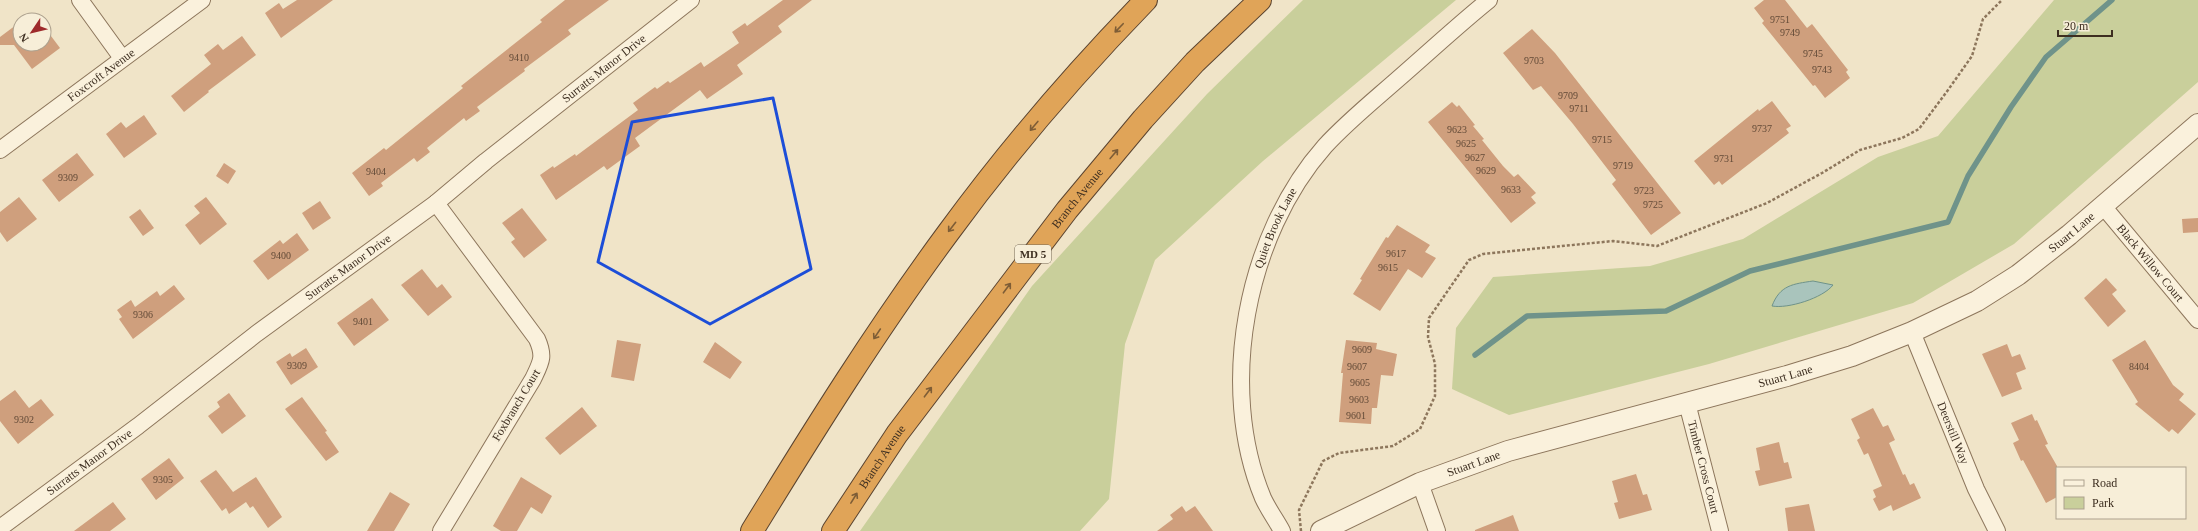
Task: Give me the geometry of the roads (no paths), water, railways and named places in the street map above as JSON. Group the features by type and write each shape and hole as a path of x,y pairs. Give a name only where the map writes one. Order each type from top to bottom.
{"highway":[{"path":"752,531 824,414 893,310 948,232 1093,54 1146,0"},
{"name":"Branch Avenue","path":"833,531 897,434 1067,210 1143,119 1195,62 1260,0"}],"street":[{"path":"80,0 122,58"},
{"name":"Foxcroft Avenue","path":"0,150 202,0"},
{"name":"Surratts Manor Drive","path":"0,528 138,426 256,334 436,203 492,156 691,0"},
{"name":"Quiet Brook Lane","path":"1282,531 1264,499 1250,458 1245,424 1241,358 1247,314 1258,268 1274,224 1296,184 1325,146 1360,112 1489,0"},
{"name":"Stuart Lane","path":"1321,531 1420,482 1508,451 1687,403 1852,356 1912,332 1977,301 2018,275 2103,206 2198,124"},
{"name":"Foxbranch Court","path":"436,203 537,339 542,351 542,361 533,379 441,531"},
{"name":"Black Willow Court","path":"2103,206 2198,320"},
{"name":"Deerstill Way","path":"1912,332 1976,489 1998,531"},
{"name":"Timber Cross Court","path":"1687,403 1720,531"},
{"path":"1420,482 1437,531"}],"water":[{"path":"1813,281 1833,285 1822,294 1805,302 1787,306 1772,306 1775,299 1783,290 1799,283"}],"waterway":[{"path":"1475,355 1527,316 1666,311 1750,271 1948,222 1968,176 2011,107 2046,57 2112,0"}]}
